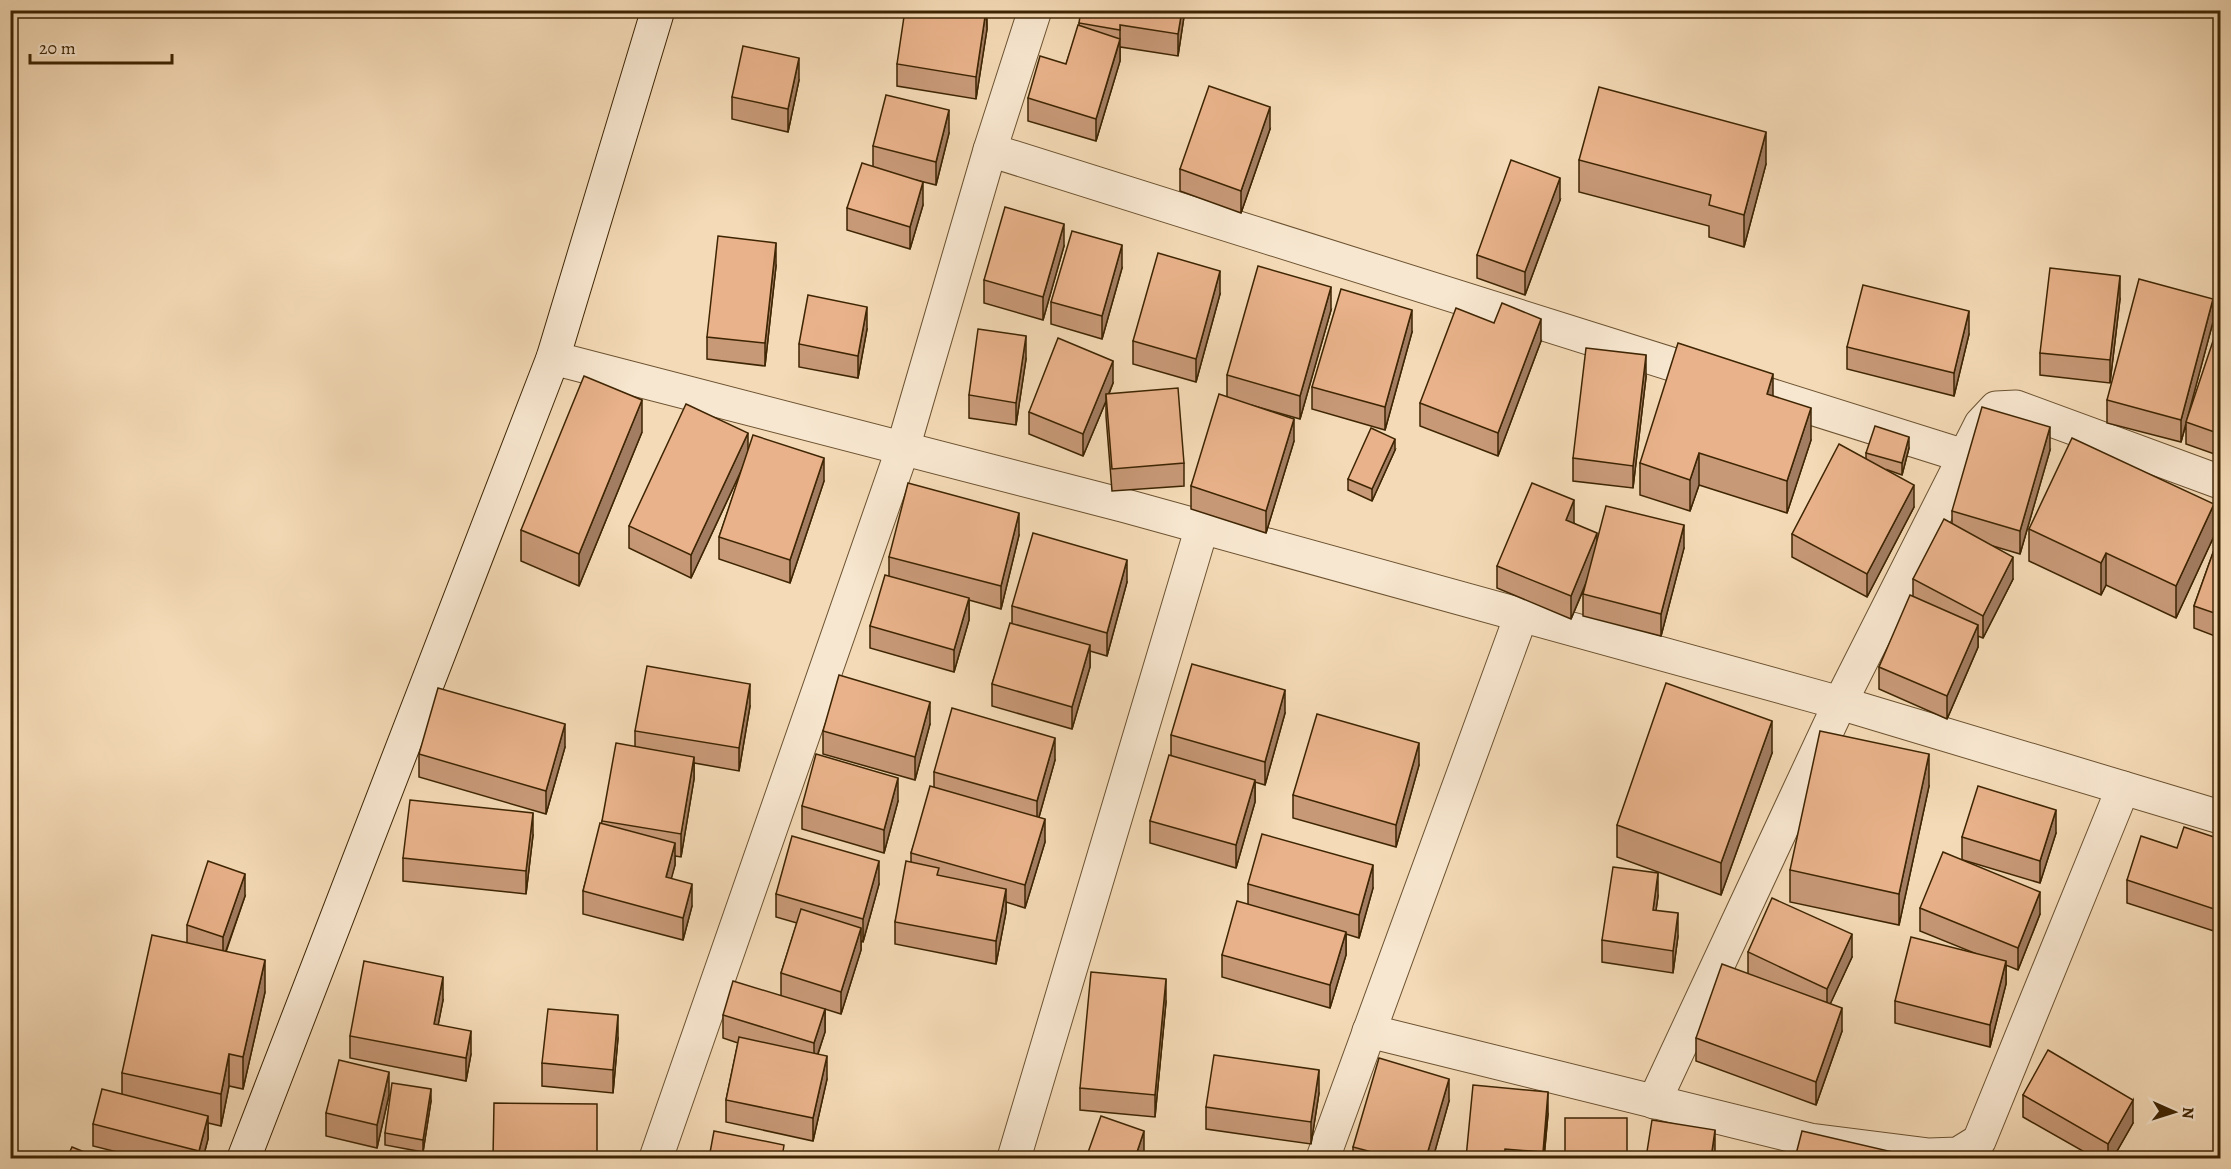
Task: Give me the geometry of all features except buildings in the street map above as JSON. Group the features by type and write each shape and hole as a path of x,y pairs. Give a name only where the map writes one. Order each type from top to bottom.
{"street":[{"path":"244,1158 553,358 658,10"},
{"path":"656,1158 903,448 990,150 1035,10"},
{"path":"990,150 1964,456"},
{"path":"553,358 1202,527 1840,703 2220,817"},
{"path":"1654,1102 1840,703 1981,424 1996,408 2016,407 2220,482"},
{"path":"1014,1158 1202,527"},
{"path":"1323,1158 1521,615"},
{"path":"1370,1031 1654,1102 1805,1149 1929,1155 1958,1154 1979,1142 2123,788"}]}
